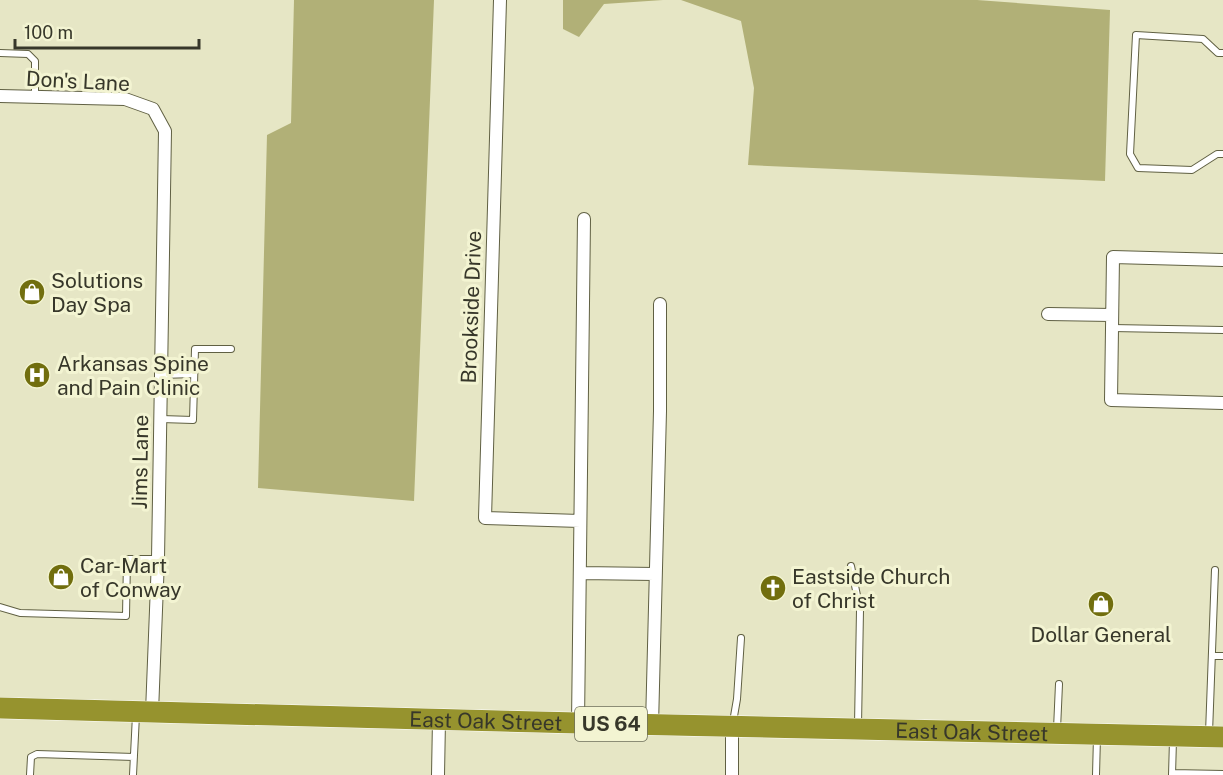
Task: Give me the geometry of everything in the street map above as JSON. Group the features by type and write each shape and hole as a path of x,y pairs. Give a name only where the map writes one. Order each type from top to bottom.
{"highway":[{"name":"East Oak Street","path":"0,708 1216,737"}],"street":[{"name":"Brookside Drive","path":"500,0 485,518 580,521"},
{"name":"Don's Lane","path":"0,96 125,99 153,109"},
{"name":"Jims Lane","path":"144,712 158,560 165,131 153,109"},
{"path":"578,723 584,219"},
{"path":"1223,260 1113,257 1111,400 1223,403"},
{"path":"652,724 660,411 660,304"},
{"path":"1048,314 1112,322"},
{"path":"580,573 655,574"},
{"path":"438,775 440,720"},
{"path":"732,725 732,775"}],"lane":[{"path":"1223,53 1218,53 1203,39 1136,35 1130,154 1138,168 1192,170 1217,154 1223,154"},
{"path":"0,53 28,54 35,60 35,97"},
{"path":"1112,322 1223,330"},
{"path":"160,419 193,420 195,349 231,349"},
{"path":"161,375 194,374"},
{"path":"0,607 20,613 126,616 127,559 158,560"},
{"path":"851,566 860,610 858,728"},
{"path":"1215,570 1212,656 1216,737"},
{"path":"732,725 737,699 741,638"},
{"path":"1212,656 1223,656"},
{"path":"1057,733 1059,684"},
{"path":"133,775 134,757 144,712"},
{"path":"1096,775 1097,734"},
{"path":"1173,736 1172,774 1223,774"},
{"path":"30,775 31,757 37,754 134,757"}],"shaded area":[{"path":"294,0 434,0 414,501 258,488 267,135 291,123"},
{"path":"563,0 663,0 604,4 579,37 563,29"},
{"path":"681,0 977,0 1110,10 1105,181 748,165 754,88 741,21"}],"place":[{"name":"Solutions Day Spa","path":"32,292"},
{"name":"Arkansas Spine and Pain Clinic","path":"37,375"},
{"name":"Car-Mart of Conway","path":"61,577"},
{"name":"Eastside Church of Christ","path":"773,588"},
{"name":"Dollar General","path":"1101,604"}]}
